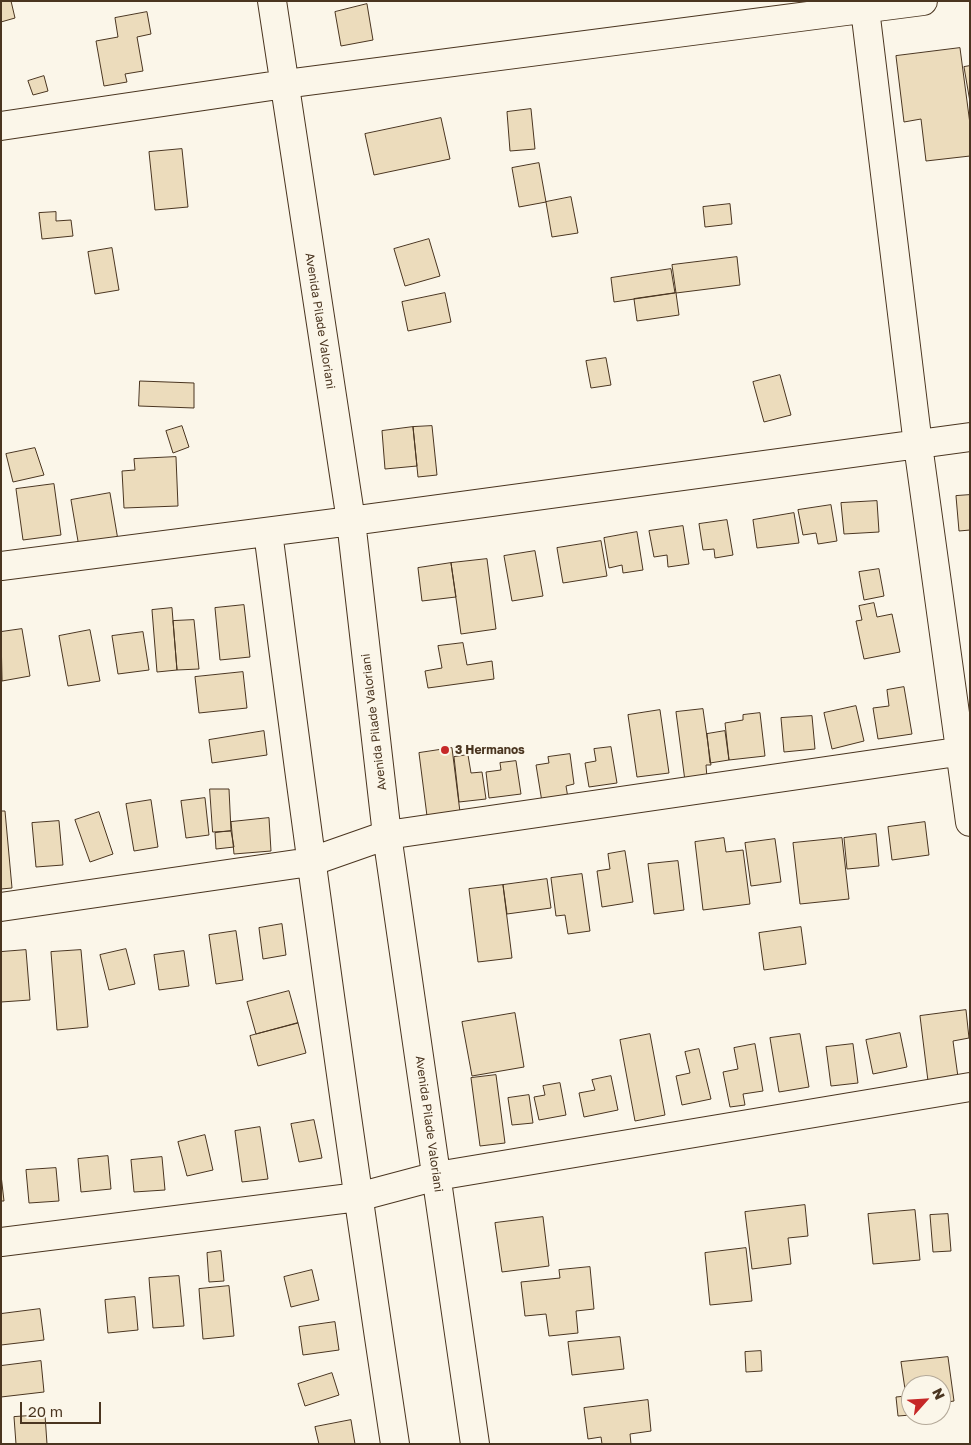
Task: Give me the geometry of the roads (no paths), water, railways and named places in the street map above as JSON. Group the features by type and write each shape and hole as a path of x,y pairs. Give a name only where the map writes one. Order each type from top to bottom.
{"street":[{"name":"Avenida Pilade Valoriani","path":"272,1 351,521 387,835 475,1444"},
{"path":"1,126 285,84 865,5 923,1"},
{"path":"865,5 918,445 964,750 970,822"},
{"path":"1,566 351,521 970,437"},
{"path":"268,532 310,862 395,1444"},
{"path":"1,908 310,862 387,835 964,750"},
{"path":"1,1242 358,1197 436,1176 970,1087"}],"place":[{"name":"3 Hermanos","path":"445,750"}]}
